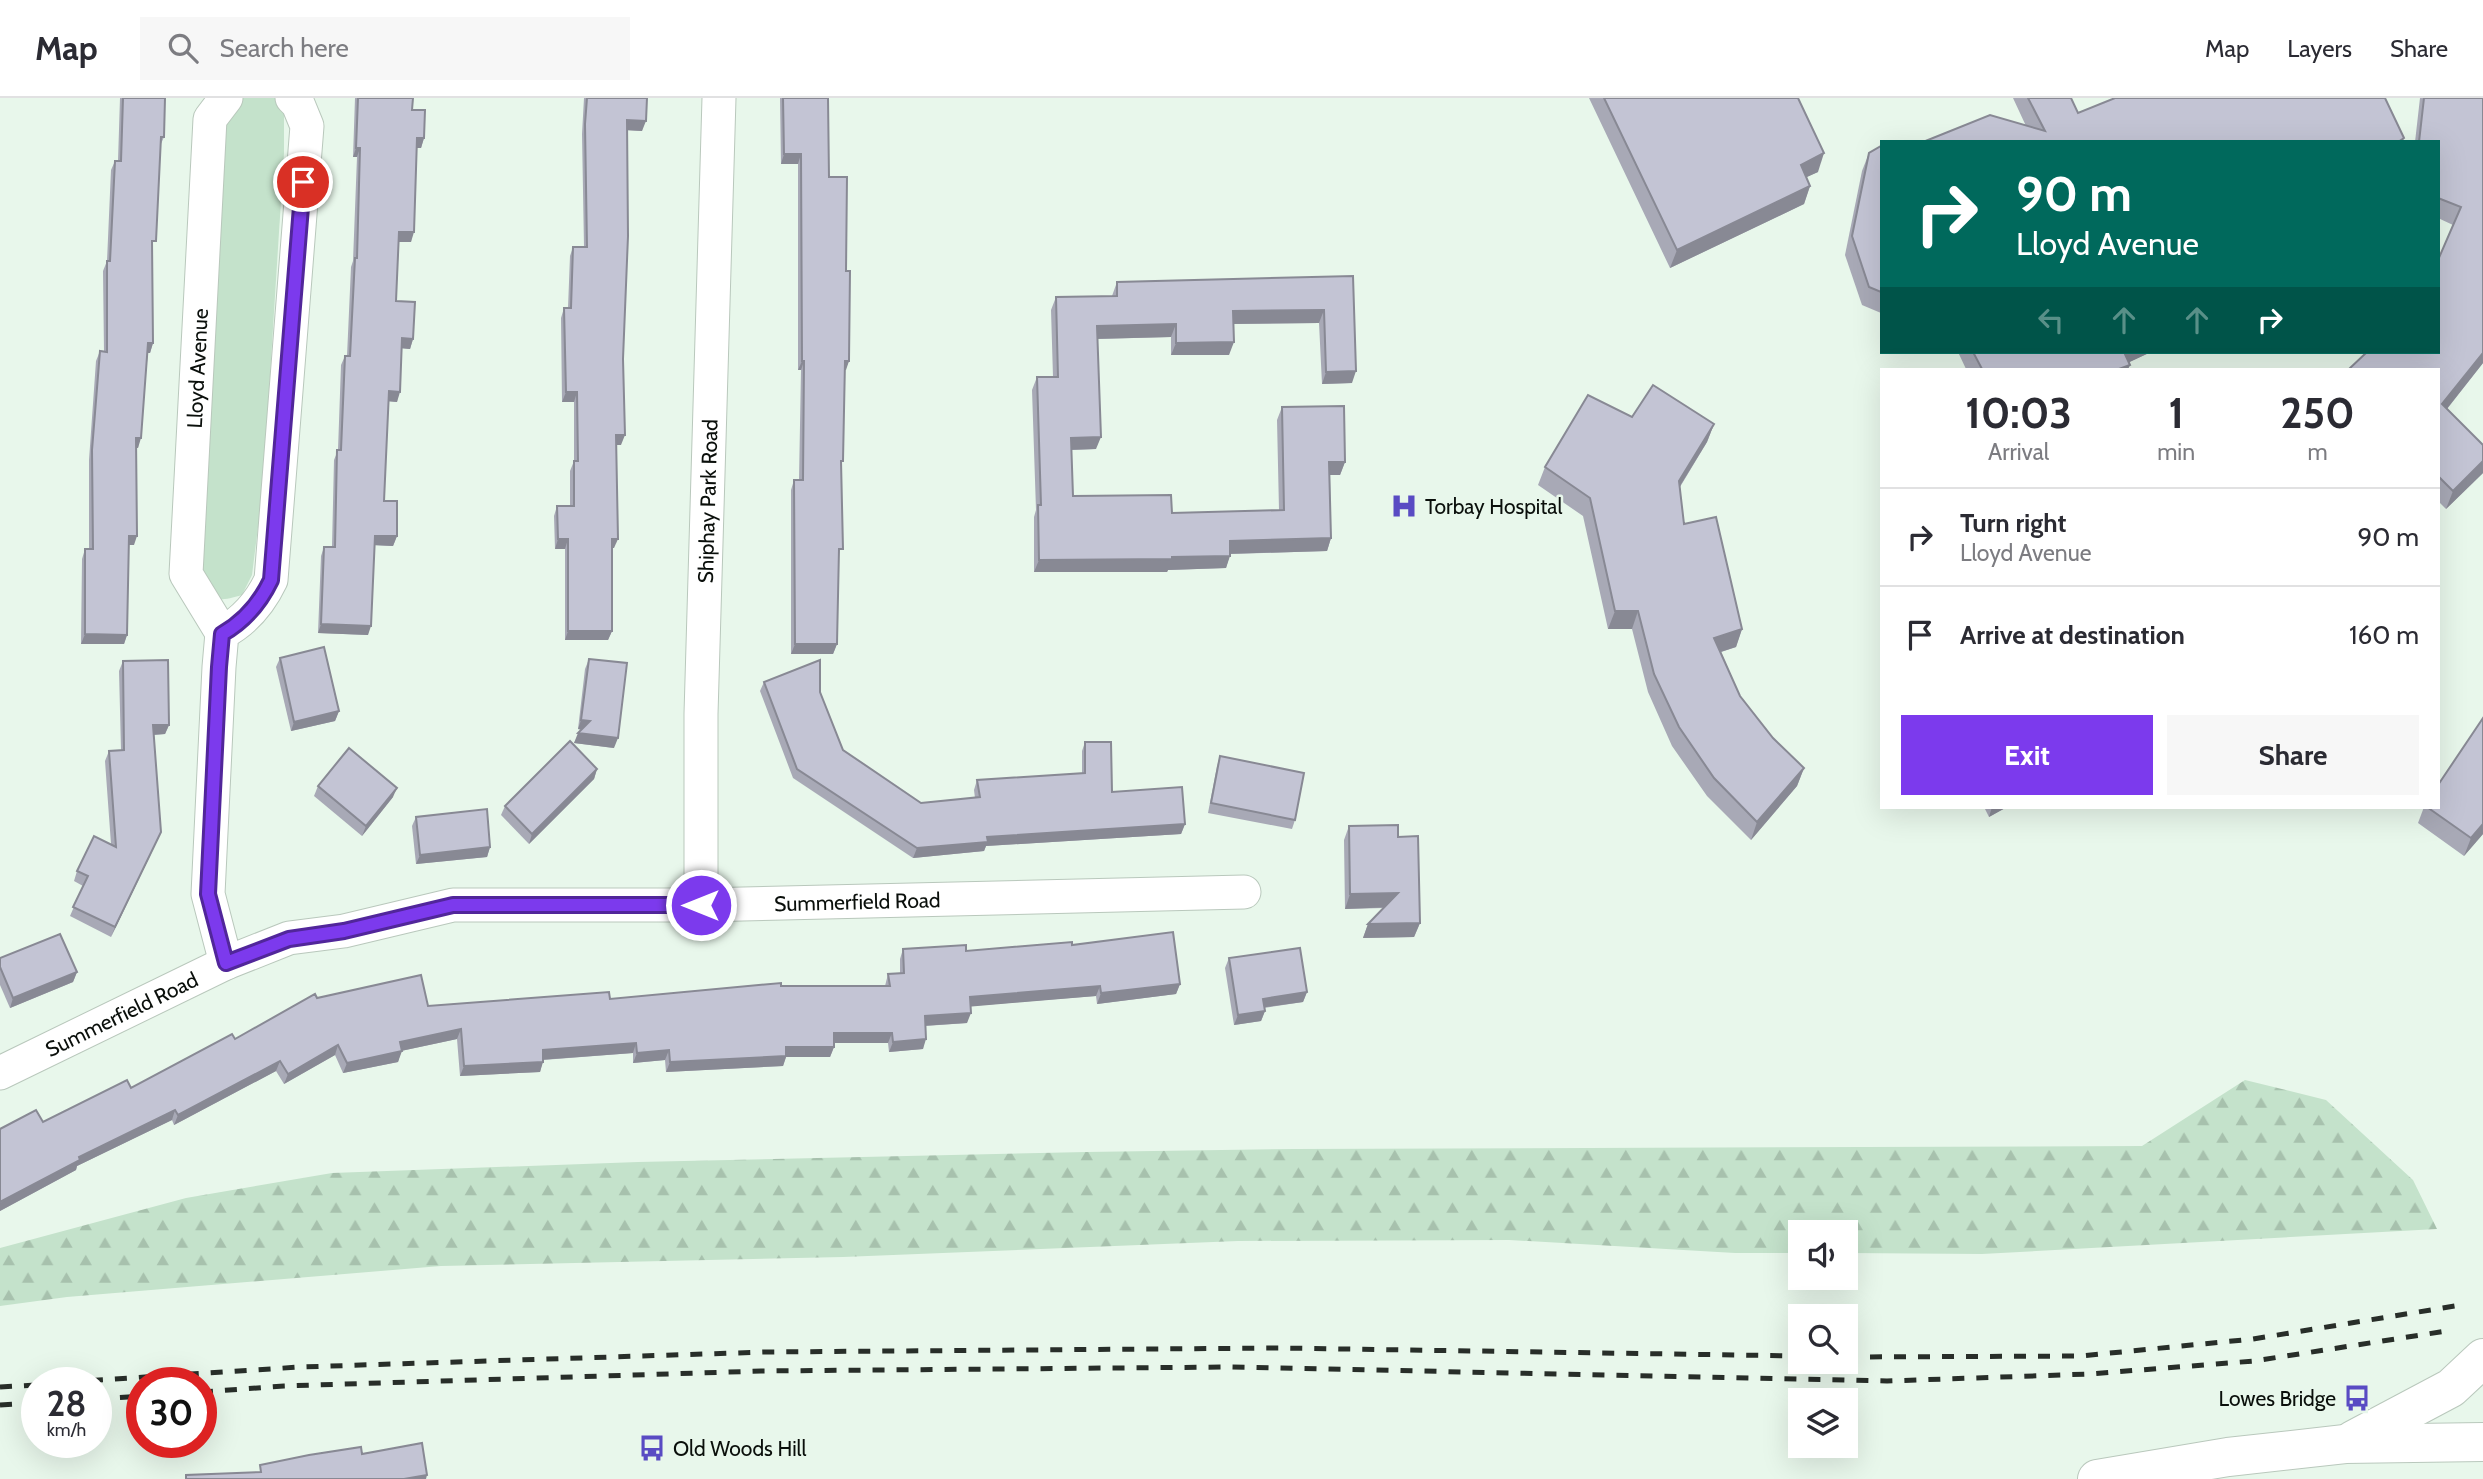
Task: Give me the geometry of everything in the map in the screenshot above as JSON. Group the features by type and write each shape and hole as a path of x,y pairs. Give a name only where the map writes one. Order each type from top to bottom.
{"main road":[{"path":"2345,1444 2451,1388 2483,1358"},
{"path":"2097,1479 2228,1457 2345,1444 2483,1442"}],"street":[{"name":"Lloyd Avenue","path":"222,634 186,574 209,119 226,98"},
{"path":"226,963 208,894 222,634 236,626 261,600 271,580 307,126 298,104 292,98"},
{"name":"Shiphay Park Road","path":"701,905 701,714 719,98"},
{"name":"Summerfield Road","path":"0,1073 226,963 289,939 344,931 453,905 701,905 1244,892"}],"green space":[{"path":"229,98 275,98 284,111 284,153 263,487 252,575 242,595 217,599 200,591 187,578 206,263"},
{"path":"2245,1080 2326,1100 2413,1180 2437,1229 1982,1254 1858,1253 1858,1220 1788,1220 1788,1253 1735,1253 1509,1240 1238,1241 843,1257 441,1266 67,1297 0,1306 0,1248 186,1198 332,1173 638,1162 1086,1152 2142,1146"}],"building":[{"path":"123,98 165,98 156,241 152,241 153,343 148,343 141,438 136,438 137,536 129,536 127,635 85,634 85,549 93,549 92,450 100,351 107,352 107,261 110,261 115,161 121,161"},
{"path":"358,98 413,98 412,110 425,110 424,138 417,138 414,232 399,232 396,301 415,302 413,339 402,338 400,392 389,391 384,501 397,501 397,536 375,536 371,626 321,624 324,547 335,547 337,450 341,450 345,356 350,356 357,258 360,148 356,148"},
{"path":"587,98 647,98 646,121 627,120 628,236 623,359 625,435 616,435 618,539 612,539 612,631 568,631 568,539 558,539 557,506 574,506 574,461 578,461 577,392 566,392 564,308 571,308 573,247 587,247"},
{"path":"783,98 828,98 829,177 847,177 849,361 845,361 841,461 843,549 839,549 837,644 795,644 794,480 803,480 801,154 784,154"},
{"path":"1604,98 1798,98 1824,153 1801,165 1810,186 1677,250"},
{"path":"2028,98 2071,98 2078,113 2115,98 2385,98 2404,138 1928,140 1990,115 2045,131"},
{"path":"2424,98 2483,98 2483,353 2442,404 2483,445 2483,461 2453,491 2440,478 2440,368 2350,368 2365,354 2440,354 2440,255 2461,207 2440,199 2440,140 2419,140"},
{"path":"1880,147 1880,292 1869,287 1852,236 1869,153"},
{"path":"1353,276 1356,371 1326,372 1324,310 1233,311 1234,342 1176,343 1176,324 1097,326 1101,437 1071,438 1073,496 1171,495 1172,513 1284,510 1282,407 1344,406 1345,462 1329,462 1331,538 1230,541 1230,556 1039,560 1038,505 1041,505 1037,377 1058,377 1056,297 1117,296 1117,282"},
{"path":"1974,354 2125,354 2130,365 2122,368 1981,368"},
{"path":"1653,385 1714,424 1679,481 1684,524 1716,517 1742,629 1714,638 1740,696 1773,738 1804,768 1757,822 1714,778 1679,727 1654,674 1638,611 1615,611 1590,498 1545,467 1588,395 1632,417"},
{"path":"324,647 339,711 294,722 280,658"},
{"path":"589,659 627,663 618,738 578,733 590,721 581,720"},
{"path":"168,660 169,725 153,725 161,832 115,927 73,907 88,876 77,871 94,836 116,847 109,751 124,750 123,661"},
{"path":"820,660 820,692 843,750 921,803 980,797 977,780 1085,773 1085,742 1111,742 1112,792 1182,787 1185,824 987,837 988,842 917,848 797,769 764,682"},
{"path":"2483,718 2483,824 2471,838 2430,809 2440,809 2440,782"},
{"path":"570,741 597,769 532,834 505,806"},
{"path":"349,748 397,788 366,826 318,786"},
{"path":"1220,756 1304,773 1295,820 1211,803"},
{"path":"487,809 490,847 420,855 416,817"},
{"path":"1398,825 1398,837 1418,836 1420,923 1368,924 1398,893 1350,894 1349,826"},
{"path":"1173,932 1180,984 1101,993 1100,986 970,997 971,1013 925,1016 926,1039 893,1042 892,1033 834,1033 834,1047 786,1047 786,1056 670,1062 669,1050 637,1053 636,1043 543,1050 543,1062 464,1066 461,1029 400,1042 402,1051 347,1063 338,1045 288,1074 280,1061 178,1115 175,1110 79,1157 80,1160 0,1202 0,1129 36,1110 43,1122 127,1080 131,1088 232,1034 235,1039 315,994 317,998 421,975 428,1006 609,992 610,999 781,983 781,986 890,986 888,974 904,973 903,949 966,945 966,951 1072,942 1072,945"},
{"path":"60,934 77,972 13,998 0,967 0,958"},
{"path":"1300,948 1307,992 1263,999 1265,1011 1238,1015 1229,958"},
{"path":"422,1443 427,1475 404,1479 186,1479 186,1475 261,1472 260,1465 361,1447 362,1454"}],"railway":[{"path":"1858,1357 2080,1356 2253,1339 2455,1306"},
{"path":"217,1391 284,1386 761,1371 1232,1367 1887,1381 2089,1374 2254,1361 2453,1330"},
{"path":"112,1379 300,1367 766,1352 1279,1348 1788,1356"},
{"path":"0,1387 21,1386"},
{"path":"112,1398 126,1397"},
{"path":"0,1405 21,1404"}],"place":[{"name":"Torbay Hospital","path":"1404,506"},
{"name":"Lowes Bridge","path":"2357,1398"},
{"name":"Old Woods Hill","path":"652,1448"}],"route":[{"path":"303,182 271,580 261,600 236,626 222,634 208,894 226,963 289,939 344,931 453,905 701,905"}]}
